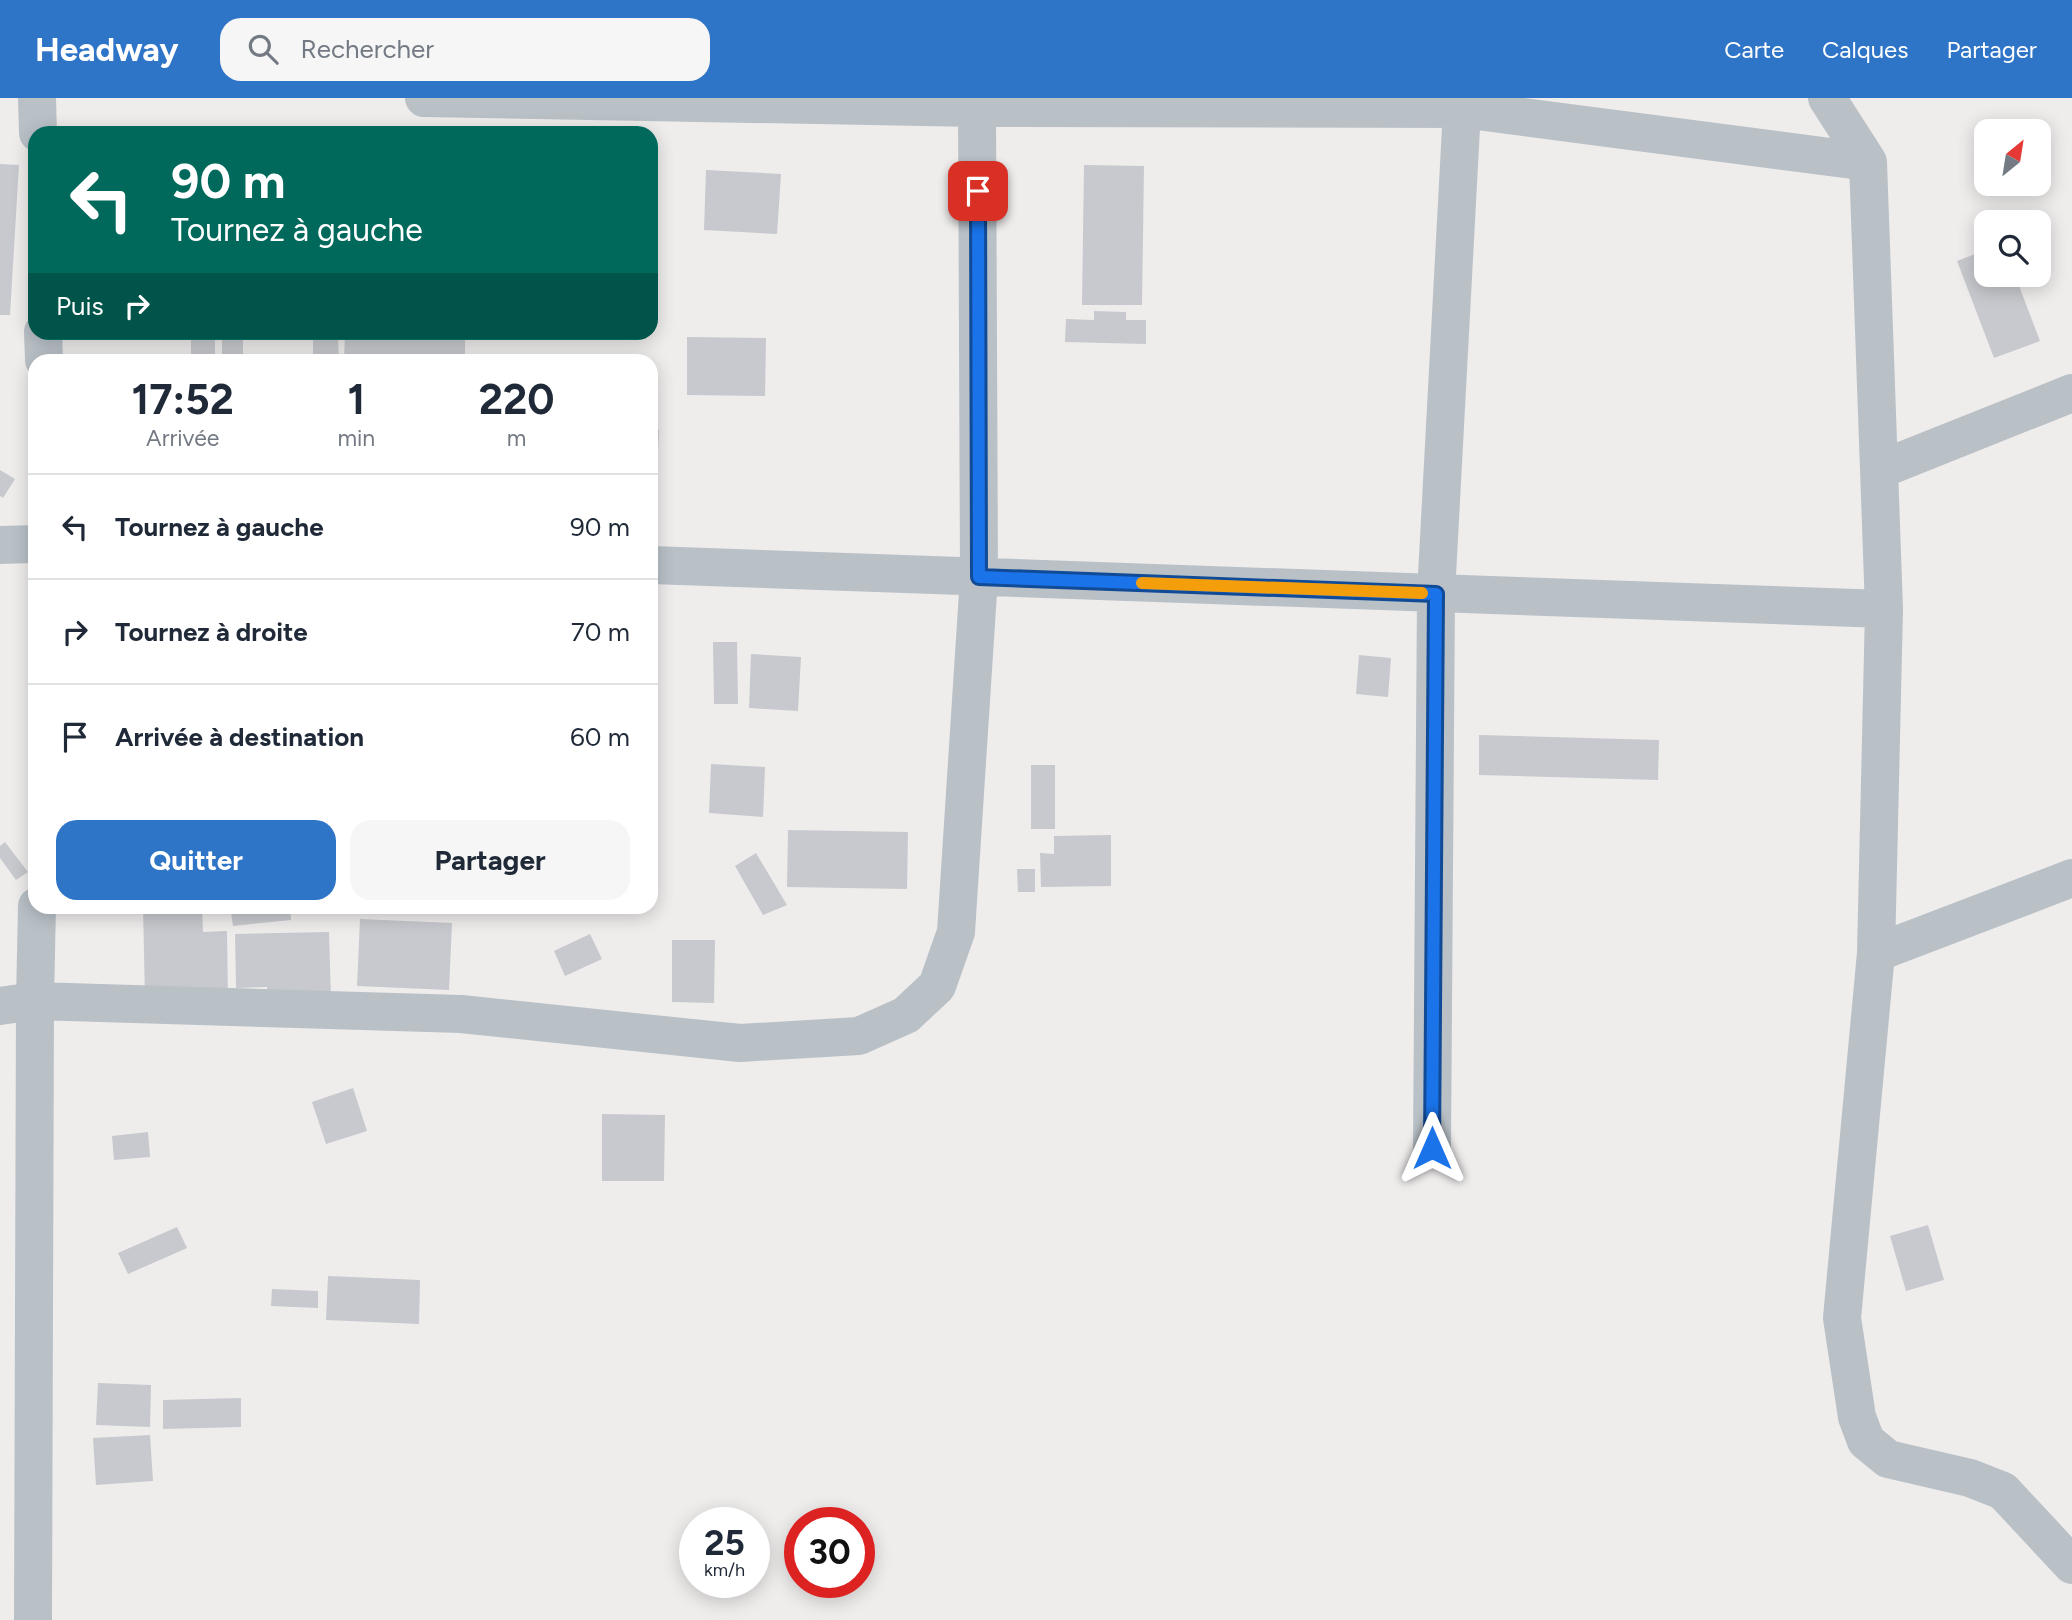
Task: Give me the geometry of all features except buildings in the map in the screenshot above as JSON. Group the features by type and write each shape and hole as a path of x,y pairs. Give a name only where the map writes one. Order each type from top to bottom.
{"street":[{"path":"37,98 38,126"},
{"path":"424,98 977,108 1465,104 1868,162"},
{"path":"1827,98 1868,162 1884,609 1876,953 1842,1318 1857,1417 1866,1441 1888,1459 1970,1478 2003,1491 2072,1565"},
{"path":"1432,1148 1436,594 1465,104"},
{"path":"17,1003 461,1014 740,1043 859,1035 906,1016 937,986 956,932 979,577 977,108"},
{"path":"1879,470 2072,393"},
{"path":"0,545 28,544"},
{"path":"658,565 1884,609"},
{"path":"1876,953 2072,878"},
{"path":"33,1620 17,1003 35,914"}],"slow traffic":[{"path":"1142,583 1422,593"}],"route":[{"path":"978,191 979,577 1436,594 1432,1148"}]}
